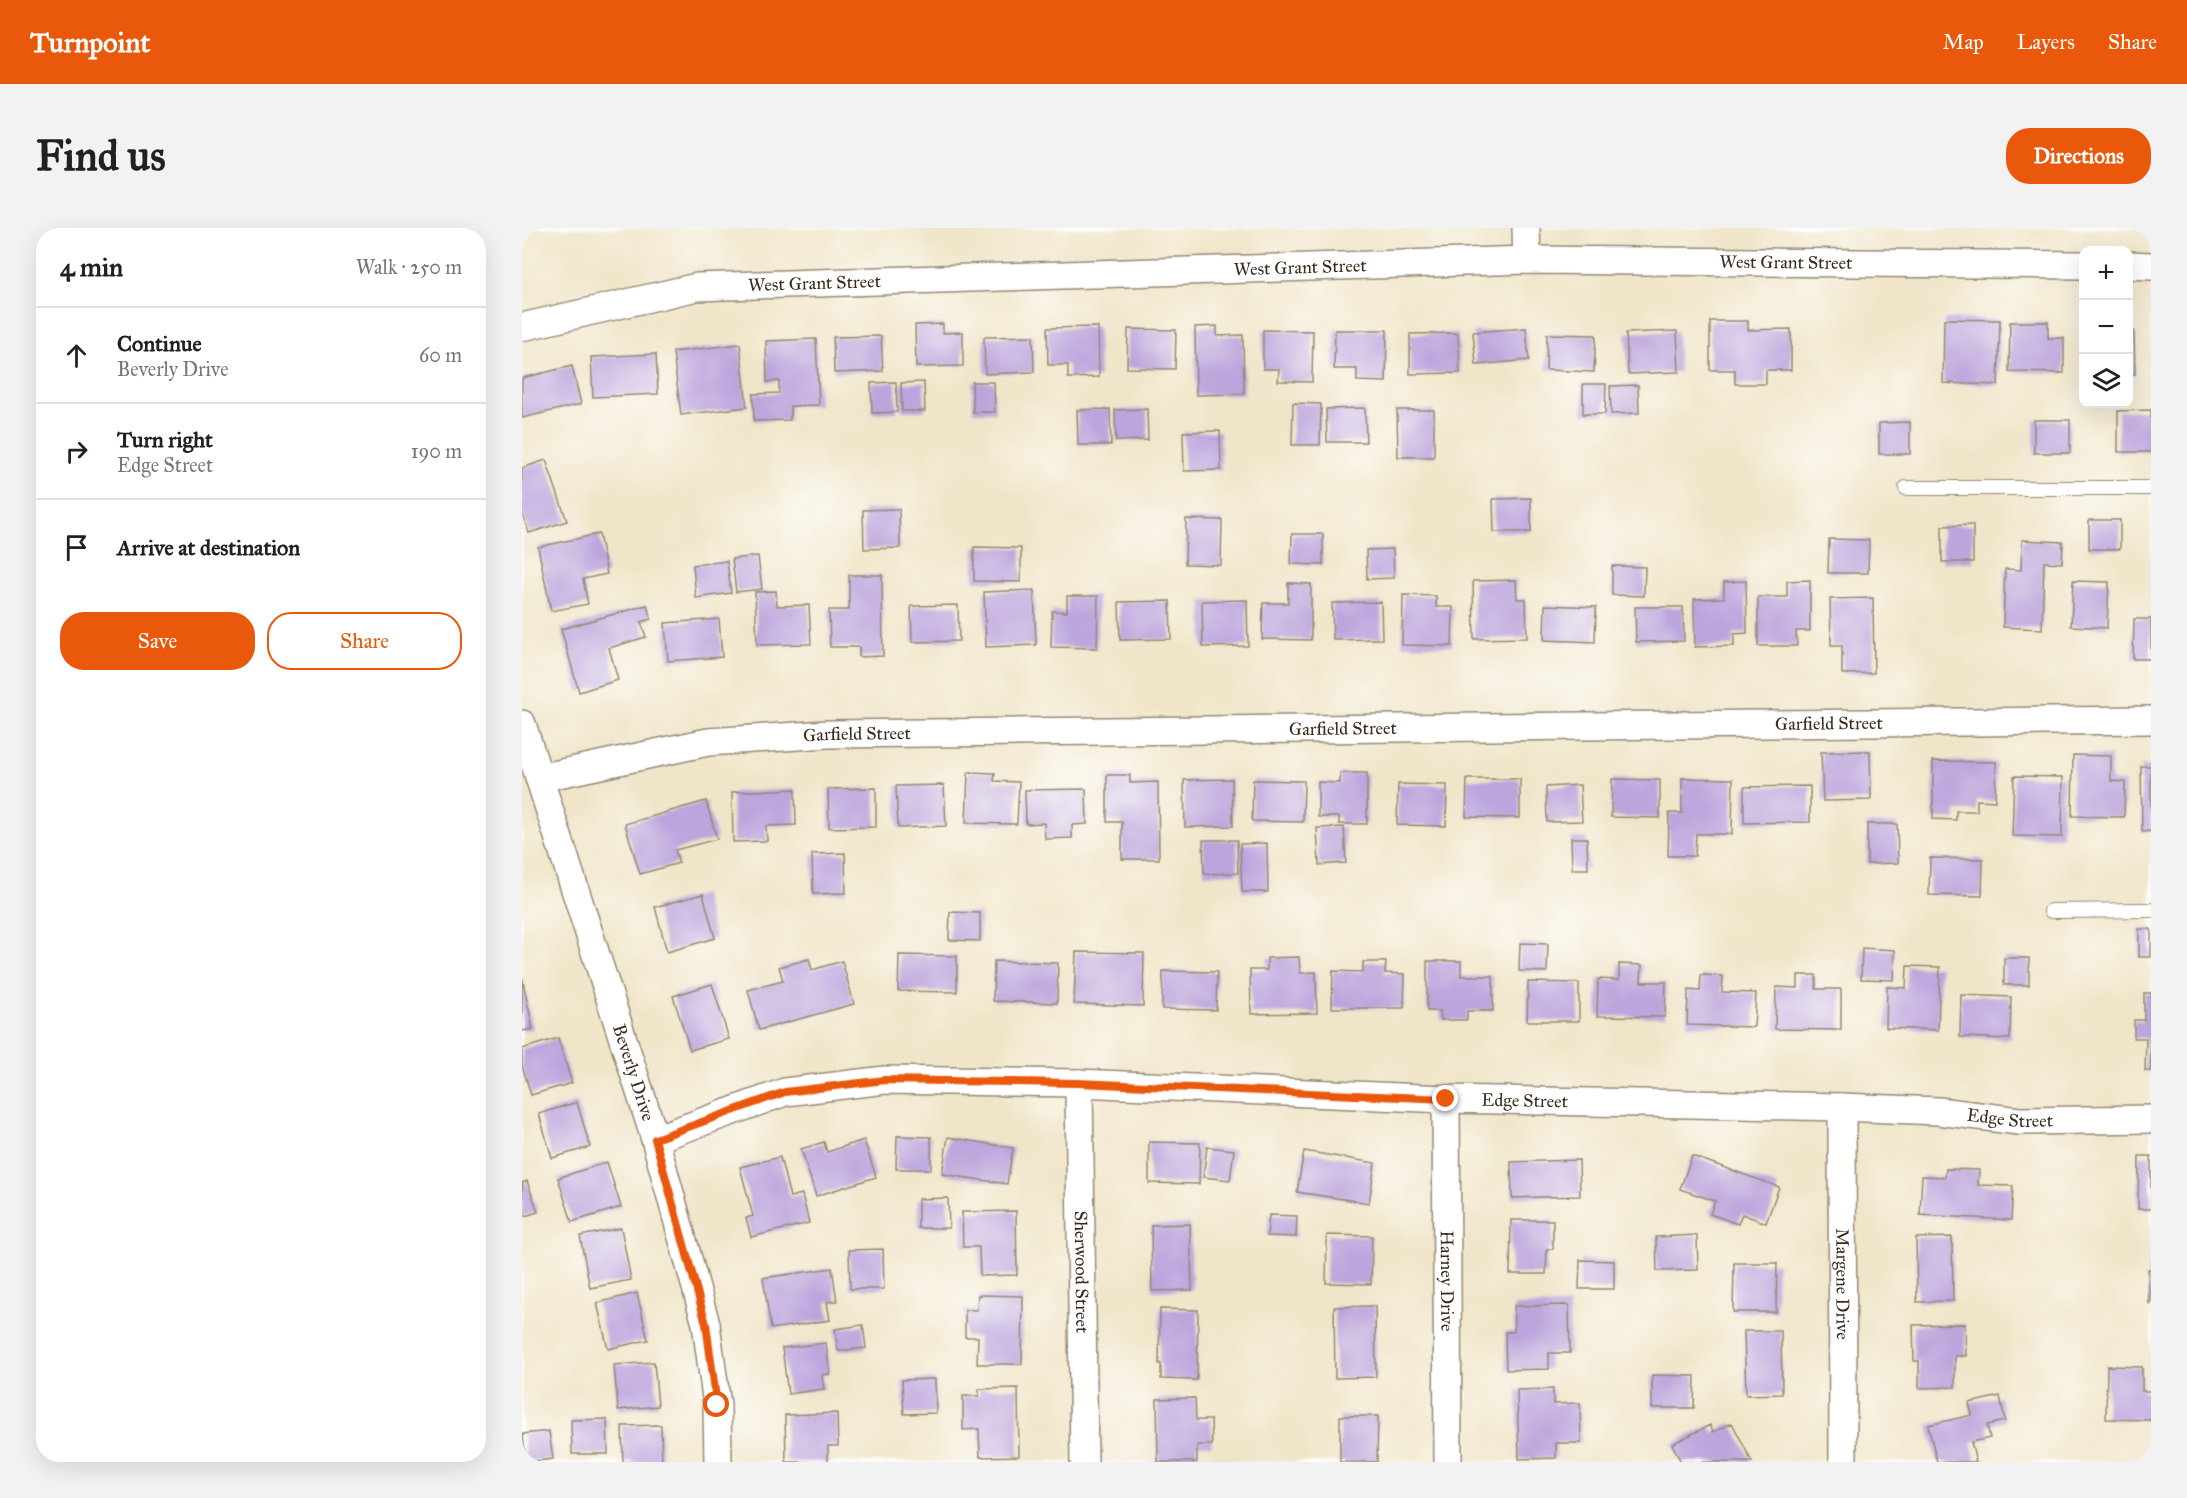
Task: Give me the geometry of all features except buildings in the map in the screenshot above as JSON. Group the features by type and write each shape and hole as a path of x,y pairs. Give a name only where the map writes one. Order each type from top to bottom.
{"street":[{"path":"1526,228 1527,260"},
{"name":"West Grant Street","path":"522,327 697,287 1527,260 2079,265"},
{"path":"2133,265 2151,266"},
{"name":"Garfield Street","path":"539,778 708,742 828,735 2151,720"},
{"name":"Beverly Drive","path":"522,724 655,1139 706,1324 717,1405 718,1462"},
{"name":"Edge Street","path":"655,1139 785,1092 885,1080 1078,1083 1446,1099 1842,1107 1938,1111 2019,1121 2151,1119"},
{"name":"Sherwood Street","path":"1078,1083 1084,1462"},
{"name":"Harney Drive","path":"1446,1099 1448,1462"},
{"name":"Margene Drive","path":"1842,1107 1843,1462"}],"lane":[{"path":"1906,488 2151,488"},
{"path":"2051,911 2151,910"}],"route":[{"path":"717,1405 706,1324 655,1139 785,1092 885,1080 1078,1083 1446,1099"}]}
